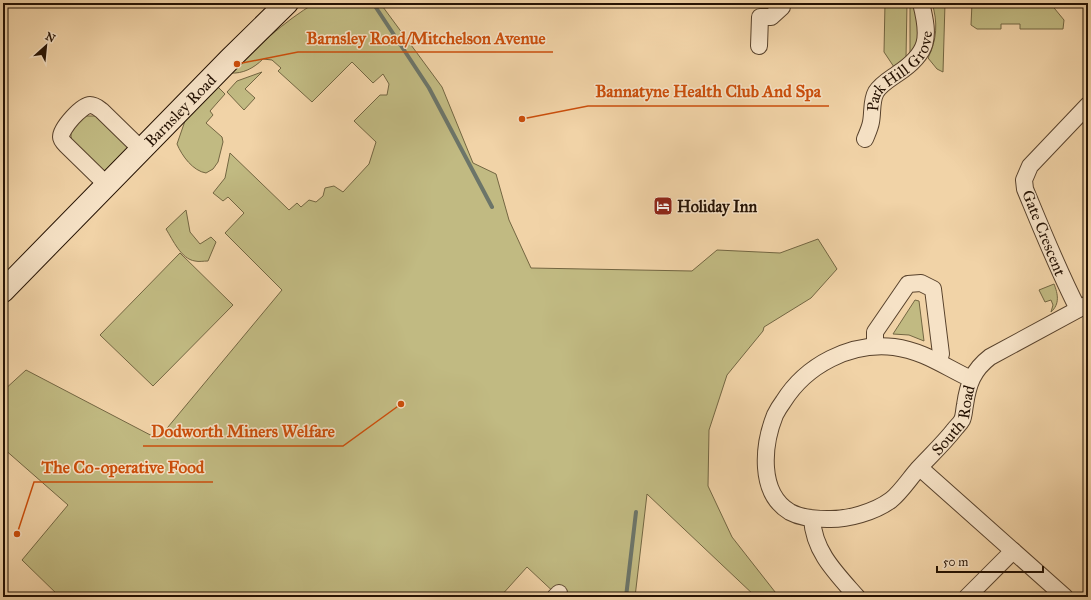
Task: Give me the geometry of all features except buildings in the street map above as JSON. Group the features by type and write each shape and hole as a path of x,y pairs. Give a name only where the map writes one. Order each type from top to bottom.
{"main road":[{"name":"Barnsley Road","path":"6,281 107,185 287,3"}],"street":[{"path":"759,46 760,17 771,17 782,7 782,3"},
{"name":"Park Hill Grove","path":"865,139 871,122 872,104 876,92 885,82 906,68 919,56 925,42 926,25 921,3"},
{"name":"Barnsley Road","path":"107,185 66,146 61,139 62,132 82,108 89,105 95,106 142,150"},
{"name":"Gate Crescent","path":"1083,307 1062,279 1025,189 1024,180 1030,166 1088,105"},
{"path":"874,346 875,332 908,284 921,283 933,290 941,354 938,361"},
{"name":"South Road","path":"971,379 938,361 916,352 894,347 874,346 845,352 826,360 802,378 788,394 775,414 770,429 765,457 768,483 777,501 791,512 812,519 837,519 868,512 891,500 962,420 971,379 976,370 990,357 1083,307"},
{"path":"920,468 1065,597"},
{"path":"812,519 813,530 820,550 828,564 857,597"},
{"path":"967,597 1013,551"}],"shaded area":[{"path":"315,3 383,3 383,7 442,87 473,163 496,174 509,220 531,268 692,271 717,250 780,253 818,239 837,269 811,298 764,327 763,331 727,375 709,430 708,486 732,537 779,597 756,597 647,494 635,597 559,597 527,567 500,597 60,597 22,560 68,505 3,448 3,391 26,370 158,439 282,290 225,233 244,213 228,197 223,201 213,193 225,178 230,153 289,210 297,203 301,207 309,200 316,202 323,196 325,188 334,186 343,192 369,164 376,142 354,121 380,95 387,95 389,84 383,74 373,83 352,62 312,102 278,71 281,68 272,60 263,59 248,70 230,73 260,44 303,10"},
{"path":"885,3 907,3 906,58 894,67 884,52"},
{"path":"910,3 915,3 918,36 917,42 910,55"},
{"path":"932,3 945,3 943,72 937,69 928,58 936,31"},
{"path":"972,3 1008,3 1008,5 1025,5 1026,3 1050,3 1064,20 1063,29 1020,29 1020,24 1001,24 1001,29 977,29 971,25"},
{"path":"262,72 245,89 255,98 244,110 227,92 237,81"},
{"path":"217,86 225,94 210,111 213,115 206,123 222,137 223,142 218,162 213,169 206,173 201,172 188,162 177,144 186,118"},
{"path":"85,116 96,116 129,143 128,149 102,174 72,141 72,130"},
{"path":"186,210 190,232 200,244 211,237 216,242 208,261 195,261 186,257 178,248 166,229"},
{"path":"180,253 233,305 153,386 100,335"},
{"path":"1054,284 1057,302 1056,306 1051,312 1053,305 1051,300 1045,302 1039,290"},
{"path":"915,300 919,301 924,341 909,335 893,334"}],"waterway":[{"path":"373,3 429,88 492,207"},
{"path":"626,597 636,512"}],"place":[{"name":"Barnsley Road/Mitchelson Avenue","path":"237,64"},
{"name":"Bannatyne Health Club And Spa","path":"522,119"},
{"name":"Holiday Inn","path":"663,206"},
{"name":"Dodworth Miners Welfare","path":"401,404"},
{"name":"The Co-operative Food","path":"17,534"}]}
